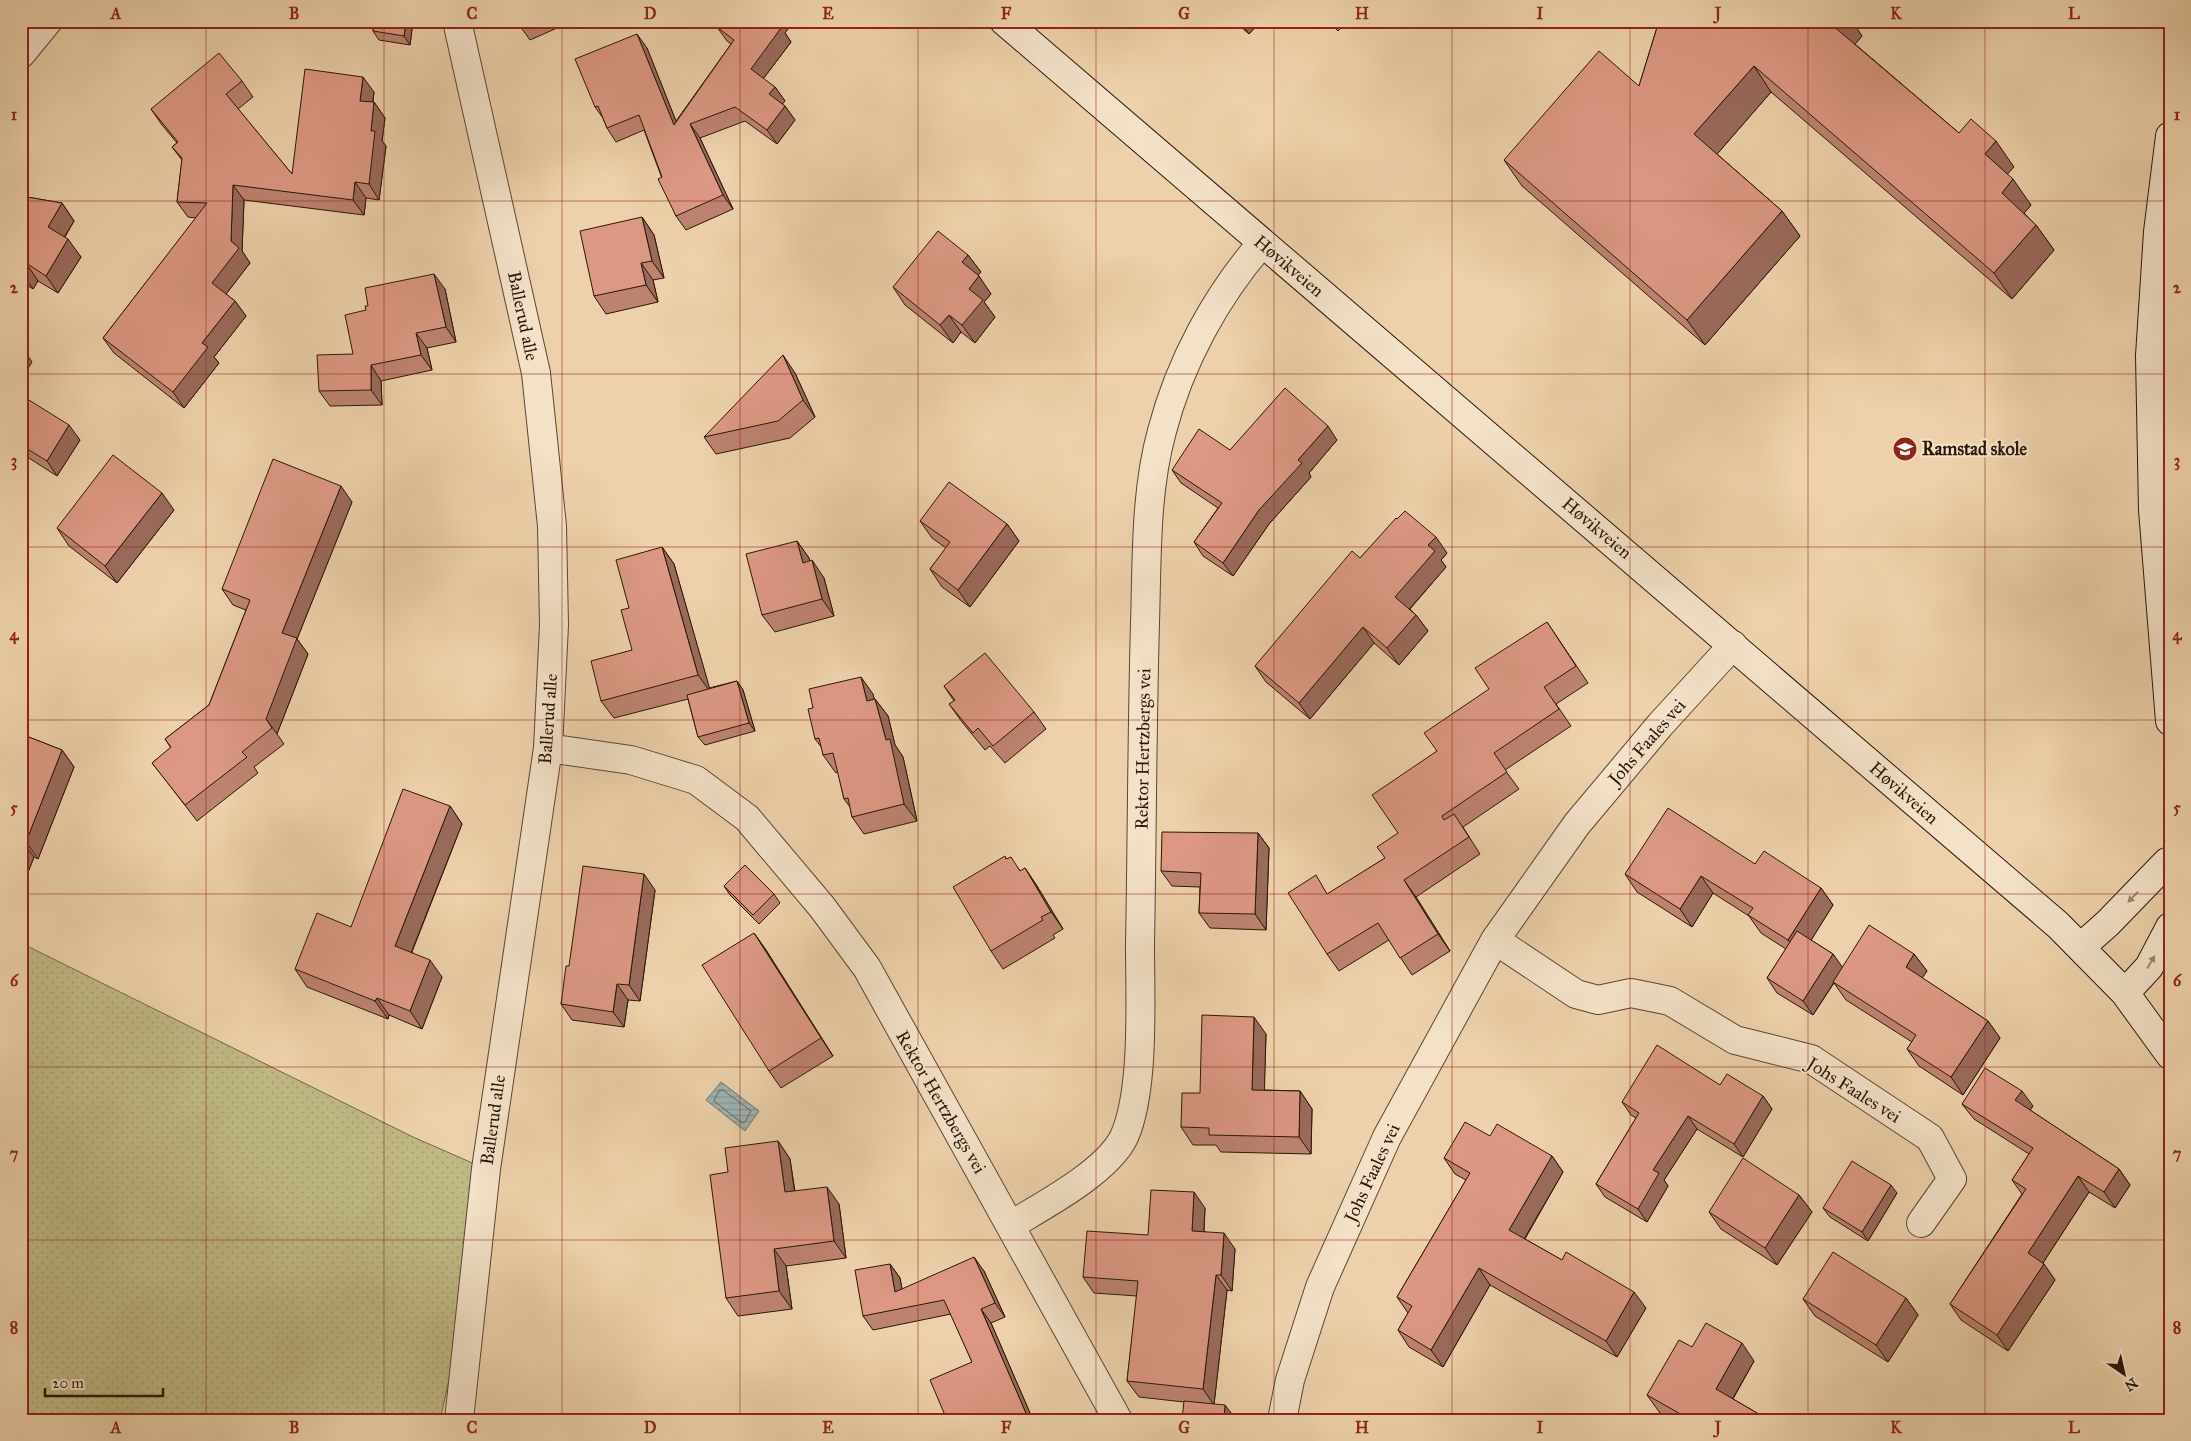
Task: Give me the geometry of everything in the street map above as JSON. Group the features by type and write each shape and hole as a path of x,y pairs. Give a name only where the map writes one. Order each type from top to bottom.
{"street":[{"path":"21,54 48,21"},
{"name":"Ballerud alle","path":"457,21 536,373 552,526 554,625 548,748 486,1169 459,1420"},
{"name":"Høvikveien","path":"1004,21 1733,645 2081,947 2125,993 2170,1055"},
{"path":"2170,136 2158,232 2150,356 2154,510 2170,720"},
{"name":"Rektor Hertzbergs vei","path":"1011,1225 1068,1190 1106,1160 1123,1137 1135,1097 1139,1032 1143,702 1151,494 1162,431 1189,355 1239,271 1262,243"},
{"name":"Johs Faales vei","path":"1282,1420 1290,1380 1320,1287 1387,1137 1495,940 1577,824 1660,725 1733,645"},
{"name":"Rektor Hertzbergs vei","path":"548,748 632,760 696,780 747,818 822,907 867,968 907,1044 945,1107 1118,1420"},
{"path":"2081,947 2169,862"},
{"path":"2125,993 2149,967 2170,927"},
{"name":"Johs Faales vei","path":"1495,940 1576,994 1598,1000 1631,993 1670,1001 1735,1040 1811,1059 1906,1122 1930,1138 1952,1179 1921,1223"}],"shaded area":[{"path":"21,943 413,1137 486,1169 476,1260 440,1420 21,1420"}],"water":[{"path":"721,1082 759,1111 745,1131 706,1100"}],"building":[{"path":"374,21 406,21 404,36 373,31"},
{"path":"518,21 531,21 520,26"},
{"path":"722,21 774,21 781,28 751,69 775,87 769,94 785,106 767,130 735,107 690,124 723,195 676,216 658,179 662,177 639,115 607,128 598,106 595,107 575,59 637,34 674,125 734,40 717,27"},
{"path":"1659,21 1836,21 1832,25 1959,133 1971,119 1996,141 1985,154 2013,179 2002,193 2036,225 1994,273 1754,66 1694,134 1782,211 1687,320 1504,160 1599,51 1639,86"},
{"path":"219,53 242,81 226,94 292,174 305,69 363,77 360,101 374,102 371,131 375,131 369,184 355,182 353,200 233,185 231,241 239,248 212,283 235,301 202,343 208,347 173,392 103,338 207,203 177,202 182,158 172,147 178,142 151,109"},
{"path":"21,196 62,203 48,227 68,239 46,276 26,263 21,271"},
{"path":"642,217 652,261 641,263 646,285 594,296 580,231"},
{"path":"938,231 968,255 962,262 979,276 969,289 983,300 962,325 949,315 940,325 893,287"},
{"path":"434,274 446,327 416,333 421,355 371,365 371,390 319,391 317,355 353,354 345,315 366,310 365,306 368,306 365,288"},
{"path":"783,355 803,400 778,421 704,437"},
{"path":"1285,388 1328,426 1298,460 1302,463 1259,510 1223,563 1194,542 1222,503 1172,470 1199,429 1230,450"},
{"path":"21,395 69,425 47,461 21,445"},
{"path":"113,455 162,493 105,566 57,528"},
{"path":"273,459 341,486 282,633 297,638 266,719 272,728 242,752 247,757 185,805 152,763 171,747 165,739 209,705 250,600 222,589"},
{"path":"949,482 1007,524 958,590 930,569 950,542 920,521"},
{"path":"1405,511 1436,537 1428,545 1435,551 1395,597 1416,615 1387,648 1363,627 1299,703 1255,666 1352,551 1360,558 1396,518"},
{"path":"797,541 803,563 812,560 822,599 762,615 746,554"},
{"path":"662,547 698,675 601,701 591,661 632,650 621,610 629,608 616,560"},
{"path":"1547,622 1576,666 1544,687 1559,709 1494,753 1507,772 1442,816 1444,820 1454,814 1469,837 1404,880 1438,934 1400,958 1378,923 1327,954 1288,893 1316,875 1327,894 1385,858 1377,847 1398,833 1372,795 1437,751 1424,733 1489,689 1475,668"},
{"path":"985,653 1034,712 993,746 978,728 973,733 949,704 955,700 944,686"},
{"path":"861,677 867,701 875,699 886,740 890,739 904,804 852,817 848,798 844,799 833,753 823,755 819,738 815,739 808,709 813,708 809,689"},
{"path":"737,681 749,723 698,737 687,695"},
{"path":"21,734 62,750 26,842 21,841"},
{"path":"403,789 450,806 395,946 430,960 410,1011 377,998 375,1001 295,969 317,913 351,927"},
{"path":"1668,808 1755,864 1764,851 1821,888 1788,940 1748,915 1753,908 1701,876 1680,909 1625,874"},
{"path":"1162,832 1258,833 1255,914 1199,913 1201,873 1161,871"},
{"path":"1005,856 1006,859 1011,857 1020,871 1025,868 1051,912 1041,917 1043,920 991,951 953,887"},
{"path":"745,865 774,894 753,915 724,886"},
{"path":"583,866 644,874 629,985 617,984 613,1012 561,1004 566,966 569,966"},
{"path":"1869,925 1914,954 1906,967 1988,1021 1951,1077 1907,1049 1916,1035 1833,982"},
{"path":"1797,931 1833,954 1803,1001 1767,978"},
{"path":"754,933 821,1038 769,1071 702,965"},
{"path":"1202,1015 1254,1017 1252,1090 1300,1091 1299,1137 1209,1135 1209,1128 1181,1127 1182,1093 1200,1093"},
{"path":"1657,1045 1720,1085 1727,1074 1763,1096 1734,1144 1688,1116 1653,1170 1659,1173 1638,1209 1596,1184 1639,1113 1622,1102"},
{"path":"1985,1068 2022,1091 2015,1100 2119,1169 2104,1192 2078,1176 2028,1253 2044,1264 1997,1335 1950,1304 2026,1189 2012,1180 2033,1148 1962,1104"},
{"path":"1465,1122 1490,1136 1497,1124 1552,1156 1509,1230 1562,1260 1566,1252 1634,1292 1606,1341 1479,1268 1431,1350 1398,1330 1412,1306 1397,1297 1470,1173 1444,1158"},
{"path":"778,1141 785,1192 827,1187 834,1241 774,1249 779,1291 726,1298 710,1175 728,1172 725,1148"},
{"path":"1743,1158 1799,1195 1765,1248 1709,1212"},
{"path":"1852,1161 1891,1185 1862,1232 1823,1208"},
{"path":"1151,1190 1194,1192 1192,1231 1224,1233 1221,1275 1216,1275 1203,1389 1127,1381 1138,1281 1083,1277 1087,1231 1148,1235"},
{"path":"1833,1252 1906,1298 1876,1345 1803,1299"},
{"path":"974,1257 995,1303 981,1309 1028,1418 1024,1420 947,1420 930,1380 972,1362 944,1300 863,1316 855,1270 890,1264 895,1292"},
{"path":"1706,1323 1742,1343 1716,1389 1769,1420 1691,1420 1647,1395 1679,1340 1692,1347"},
{"path":"1184,1401 1225,1405 1224,1420 1182,1420"}],"place":[{"name":"Ramstad skole","path":"1905,449"}]}
